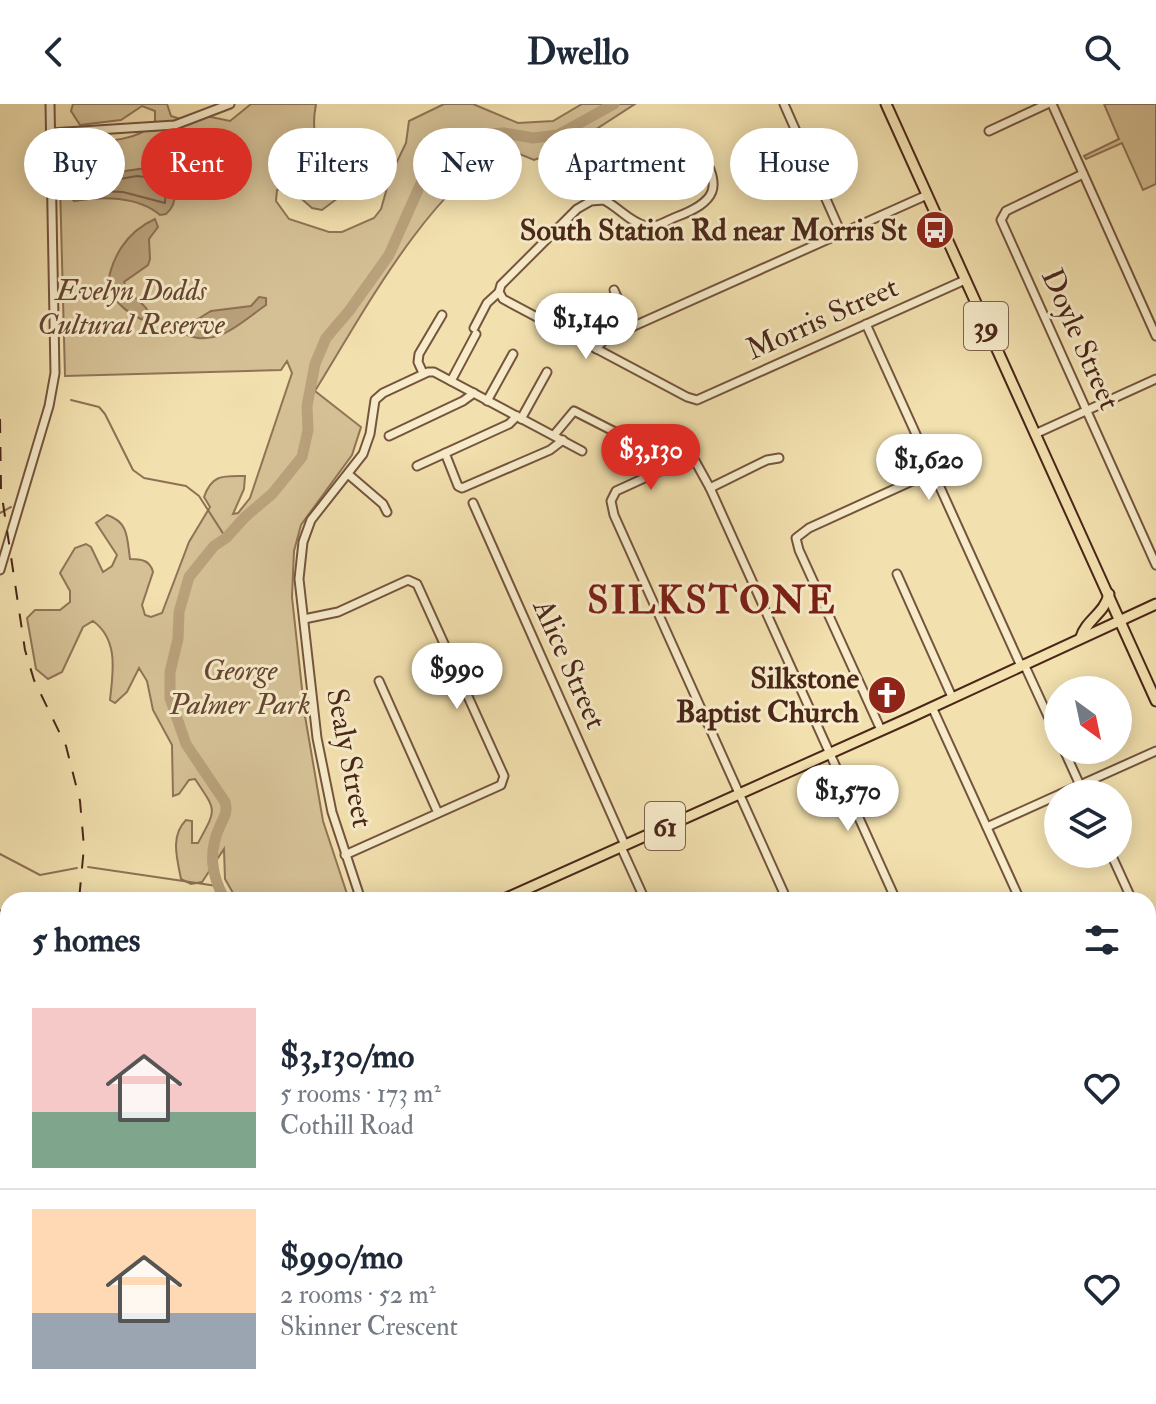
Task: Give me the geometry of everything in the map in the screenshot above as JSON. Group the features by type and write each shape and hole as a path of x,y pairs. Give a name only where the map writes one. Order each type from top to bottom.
{"main road":[{"name":"39","path":"886,104 1156,701"},
{"path":"1081,637 1084,627 1105,606 1109,594"},
{"path":"1121,620 1156,604"},
{"name":"61","path":"902,720 1121,620"},
{"name":"61","path":"528,892 952,697"}],"street":[{"path":"50,104 50,128"},
{"path":"125,128 175,125 230,104"},
{"path":"784,104 841,233"},
{"path":"989,131 1049,104 1156,336"},
{"name":"Doyle Street","path":"1083,174 1006,211 1001,220 1156,565"},
{"path":"499,292 503,299 596,349 601,342 631,328 927,195"},
{"path":"0,570 49,406 55,373 51,200"},
{"path":"451,381 487,303 577,209 591,201 604,200 637,222 649,226 697,209 707,200"},
{"name":"Morris Street","path":"596,349 697,400 965,280"},
{"path":"614,290 631,328"},
{"path":"442,315 419,354 418,362 423,373 434,372 582,451"},
{"path":"866,324 1044,709"},
{"path":"487,401 513,354"},
{"path":"417,466 519,417 547,372"},
{"name":"Sealy Street","path":"358,892 332,812 317,738 299,568 306,529 311,520 363,454 370,434 375,400 423,373"},
{"path":"1035,434 1156,379"},
{"path":"389,436 474,393"},
{"path":"554,435 574,411 623,436"},
{"path":"445,453 458,486 462,488 550,450 563,440"},
{"path":"710,488 767,460 779,458"},
{"path":"783,892 624,540 611,501 616,491 691,459 698,463 710,488 892,892"},
{"path":"881,730 796,538 809,528 932,472"},
{"path":"348,474 383,504 387,512"},
{"name":"Alice Street","path":"473,503 642,892"},
{"path":"897,574 952,697"},
{"path":"304,619 338,612 408,580 417,584 504,776 501,785 345,855"},
{"path":"379,681 438,813"},
{"path":"932,707 1016,892"},
{"path":"1091,780 1156,751"},
{"path":"987,827 1044,801"},
{"path":"1117,868 1128,892"}],"green space":[{"path":"73,104 167,104 171,116 183,120 206,116 230,121 251,104 316,104 314,128 268,128 268,200 276,200 289,219 329,232 342,232 374,218 384,200 397,200 397,162 406,143 409,121 444,104 473,104 518,123 553,121 582,104 635,104 598,128 538,128 538,159 534,160 522,155 522,128 413,128 413,200 444,200 375,292 315,391 361,427 352,455 301,525 294,551 292,597 305,716 323,821 346,892 232,892 225,879 224,849 202,882 191,884 181,879 176,840 181,826 186,820 192,821 192,843 198,843 212,810 195,779 189,780 179,794 173,796 172,745 153,710 147,681 139,668 127,692 115,703 110,700 111,647 107,637 93,621 83,627 62,672 48,679 36,669 27,618 35,610 60,610 70,602 70,591 60,573 75,548 86,544 91,547 103,572 112,566 117,555 96,523 107,515 123,527 130,559 144,561 152,568 142,605 145,615 151,617 162,613 189,542 210,507 204,497 207,489 219,478 245,476 244,489 233,514 238,513 250,498 292,373 287,361 281,370 65,376 60,200 125,200 125,138 141,132 141,200 252,200 252,128 148,128 155,122 155,111 142,106 121,120 80,125 71,111"},
{"path":"1104,104 1156,104 1156,184 1143,190 1122,143 1086,159 1084,156 1119,139"},
{"path":"303,200 335,200 322,210 312,208"}],"water":[{"path":"141,169 141,200 175,200 166,214 160,215 141,204 122,200 125,200 125,171"},
{"path":"155,219 158,227 149,239 148,265 124,282 149,313 151,318 147,321 124,309 107,288 112,266 122,247 136,231"},
{"path":"259,297 266,298 266,305 228,332 208,338 185,334 185,327 211,311 251,306"}],"waterway":[{"path":"221,892 214,872 213,854 216,836 226,812 225,802 186,744 170,698 170,672 178,639 179,612 189,577 214,546 272,494 302,457 315,364 326,338 389,255 426,172 464,143 487,134 504,133 533,138 558,135 614,104"},
{"path":"71,400 99,407 133,470 144,478 186,486 199,496 226,538"},
{"path":"0,513 11,507"},
{"path":"0,854 40,875 77,868"},
{"path":"88,867 217,886"}],"railway":[{"path":"0,419 1,490 25,650 34,680 66,746 80,801 84,847 80,892"}],"place":[{"name":"South Station Rd near Morris St","path":"935,230"},
{"name":"Silkstone Baptist Church","path":"887,695"}],"district":[{"name":"SILKSTONE","path":"712,600"}],"park label":[{"name":"Evelyn Dodds Cultural Reserve","path":"131,307"},
{"name":"George Palmer Park","path":"240,687"}]}
